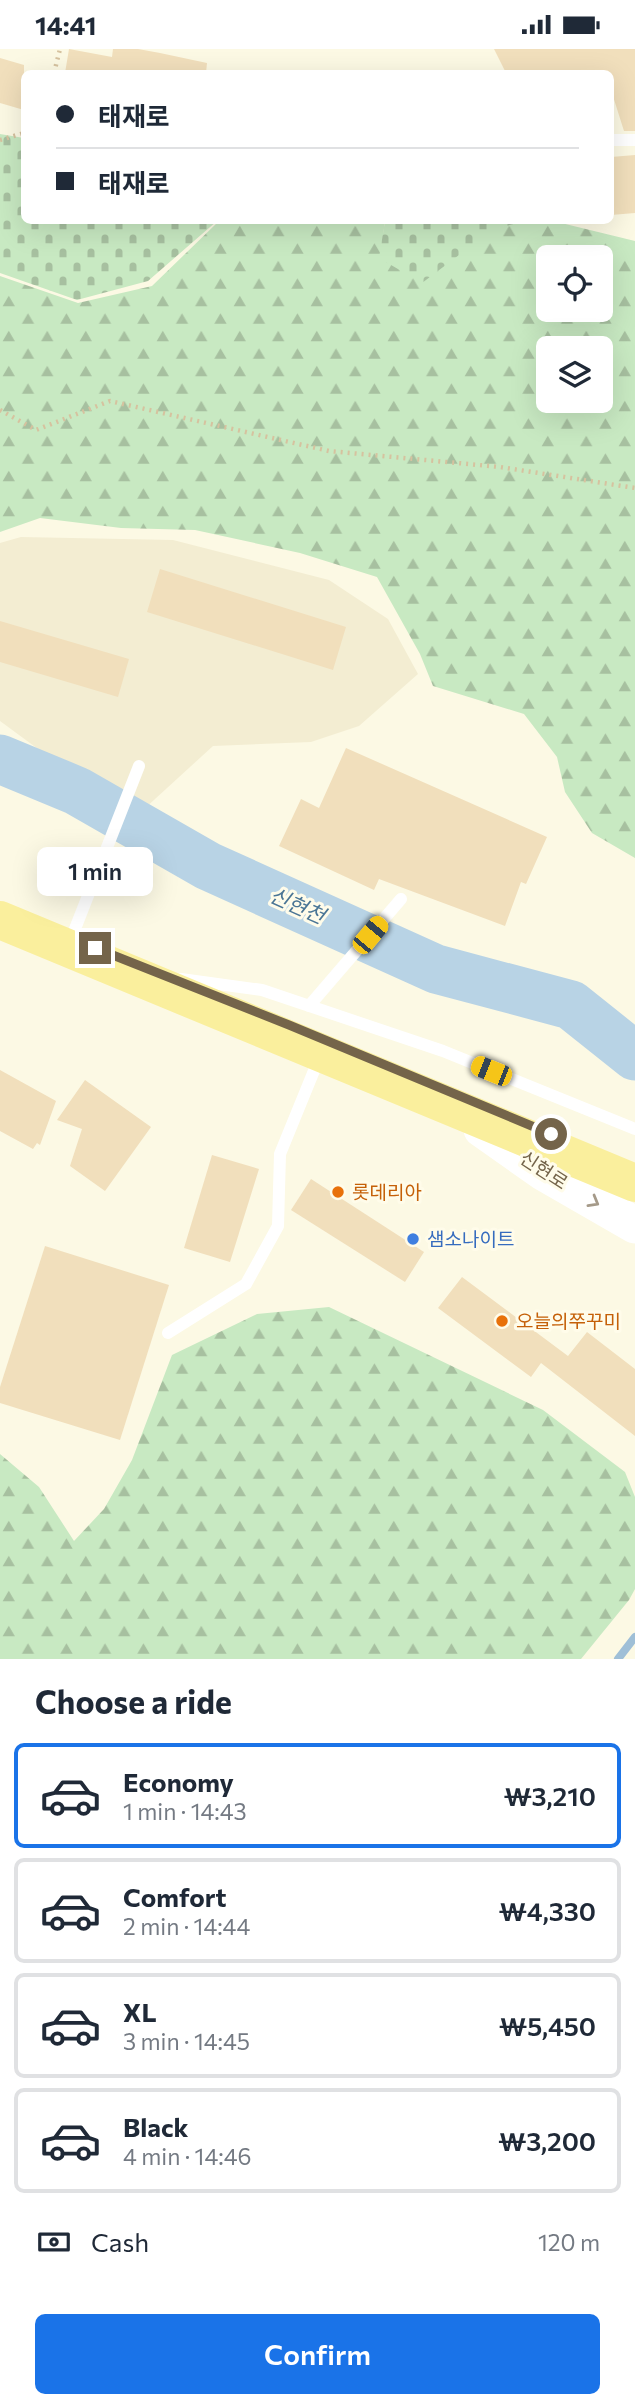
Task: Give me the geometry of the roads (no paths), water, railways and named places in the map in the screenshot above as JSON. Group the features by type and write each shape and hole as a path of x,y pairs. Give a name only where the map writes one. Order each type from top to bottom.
{"main road":[{"path":"0,908 635,1168"},
{"path":"0,921 635,1183"},
{"name":"신현로","path":"456,1110 543,1172 635,1225"}],"lane":[{"path":"614,140 635,140"},
{"path":"71,939 139,766"},
{"path":"309,1006 401,899"},
{"path":"167,977 262,990 443,1051 635,1129"},
{"path":"168,1333 247,1284 278,1226 280,1154 321,1053"}],"waterway":[{"name":"신현천","path":"0,759 77,791 208,866 436,969 571,1005 635,1056"},
{"path":"618,1659 635,1637"}],"place":[{"name":"롯데리아","path":"338,1192"},
{"name":"샘소나이트","path":"413,1239"},
{"name":"오늘의쭈꾸미","path":"502,1321"}]}
